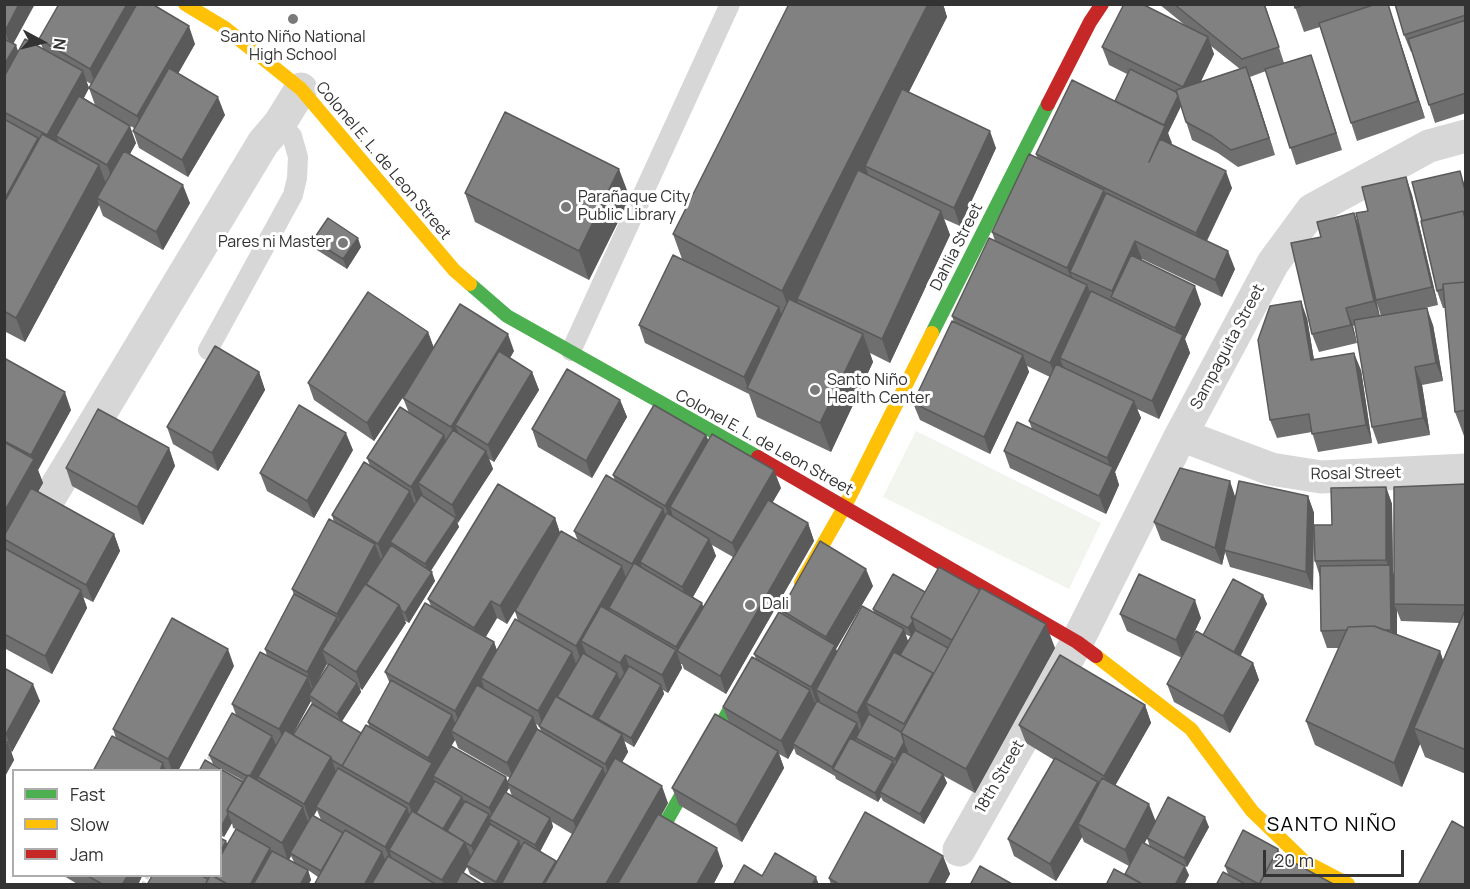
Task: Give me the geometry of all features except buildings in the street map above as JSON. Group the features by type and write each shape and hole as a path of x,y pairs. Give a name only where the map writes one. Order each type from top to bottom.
{"street":[{"name":"Colonel E. L. de Leon Street","path":"185,4 225,28 301,89 454,270 507,316 845,506 1077,642 1191,729 1252,811 1304,861 1348,885"},
{"name":"Dahlia Street","path":"797,590 845,506 1084,33 1102,4"},
{"path":"47,502 257,154 301,89"},
{"name":"Sampaguita Street","path":"1077,642 1181,435 1273,263 1312,210 1429,146 1466,136"},
{"name":"Rosal Street","path":"1181,435 1271,469 1321,477 1466,470"},
{"name":"18th Street","path":"959,850 1077,642"},
{"path":"631,885 757,661"}],"lane":[{"path":"571,351 730,4"},
{"path":"208,350 293,195 298,157 292,136 280,123"}],"path":[{"path":"204,769 212,753"}],"shaded area":[{"path":"916,431 1101,523 1069,589 883,497"}],"traffic: fast":[{"path":"932,333 1048,104"},
{"path":"470,284 507,316 758,457"},
{"path":"631,884 748,677"}],"traffic: slow":[{"path":"185,4 225,28 301,89 454,270 470,284"},
{"path":"801,583 845,506 932,333"},
{"path":"1096,656 1191,729 1252,811 1304,861 1348,884"}],"traffic: jam":[{"path":"1048,104 1090,22 1102,4"},
{"path":"758,457 1077,642 1096,656"}],"place":[{"name":"Santo Niño National High School","path":"293,19"},
{"name":"Parañaque City Public Library","path":"566,207"},
{"name":"Pares ni Master","path":"343,243"},
{"name":"Santo Niño Health Center","path":"815,390"},
{"name":"Dali","path":"750,605"}],"district":[{"name":"SANTO NIÑO","path":"1332,825"}]}
